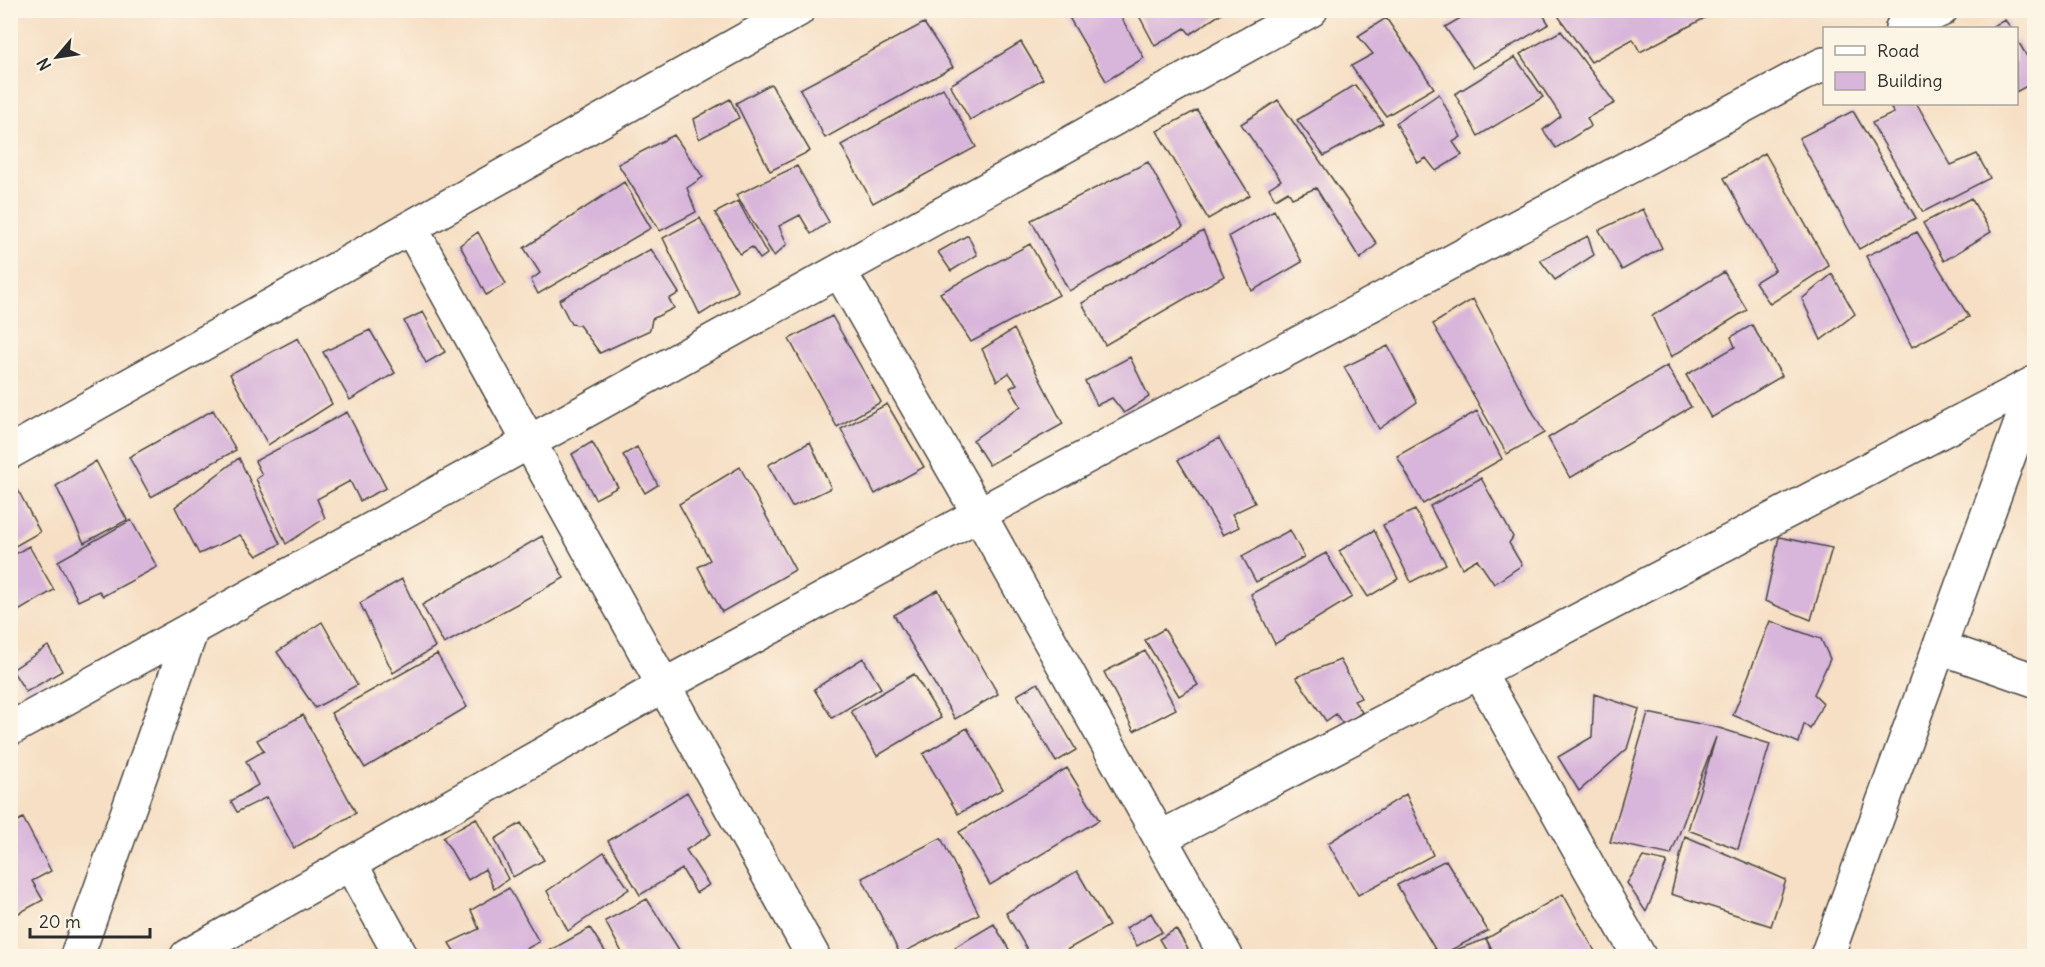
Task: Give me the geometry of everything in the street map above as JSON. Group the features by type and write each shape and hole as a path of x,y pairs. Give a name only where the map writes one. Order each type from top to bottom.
{"street":[{"path":"10,452 798,10"},
{"path":"1904,27 1941,10"},
{"path":"10,729 840,272 1299,14"},
{"path":"187,957 663,686 979,514 1823,64"},
{"path":"411,228 813,957"},
{"path":"840,272 979,514 1226,957"},
{"path":"1160,838 2034,383"},
{"path":"1827,957 2034,387"},
{"path":"77,957 192,629"},
{"path":"1940,647 2034,680"},
{"path":"1479,672 1639,957"},
{"path":"350,863 401,957"}],"building":[{"path":"1072,10 1117,10 1144,58 1106,81 1067,14"},
{"path":"1136,10 1227,10 1190,34 1185,28 1155,46"},
{"path":"1474,10 1540,10 1549,24 1473,68 1445,27"},
{"path":"1554,10 1720,10 1640,52 1633,39 1591,62"},
{"path":"1386,18 1434,88 1386,116 1351,66 1373,54 1358,36"},
{"path":"2005,20 2010,27 1991,27"},
{"path":"924,23 953,67 825,138 800,89"},
{"path":"1561,31 1615,103 1587,118 1591,126 1556,148 1543,130 1561,116 1520,54"},
{"path":"2018,41 2034,68 2034,82 2018,91"},
{"path":"1021,42 1043,79 970,120 950,85"},
{"path":"1515,57 1543,97 1478,136 1455,94"},
{"path":"771,84 810,151 770,171 736,103"},
{"path":"1355,85 1383,123 1324,156 1297,120"},
{"path":"943,88 976,147 873,203 841,145"},
{"path":"1439,94 1461,137 1453,142 1462,155 1436,171 1426,158 1418,163 1396,123"},
{"path":"730,99 739,118 699,139 694,119"},
{"path":"1278,100 1377,244 1360,259 1316,188 1292,198 1288,191 1275,199 1269,188 1281,180 1241,124"},
{"path":"1889,105 1918,105 1951,165 1977,154 1990,178 1923,212 1872,123 1894,113"},
{"path":"1197,110 1250,195 1208,219 1157,131"},
{"path":"1853,111 1916,218 1859,249 1799,138"},
{"path":"674,135 703,177 687,188 696,212 660,231 618,164"},
{"path":"1765,153 1829,266 1770,304 1755,282 1775,270 1724,178"},
{"path":"1148,162 1183,227 1069,291 1031,220"},
{"path":"797,166 829,222 811,234 800,215 779,226 787,244 774,256 736,195"},
{"path":"624,182 651,228 538,294 531,280 540,273 524,248"},
{"path":"1971,198 1991,232 1944,261 1923,223"},
{"path":"738,201 767,254 760,259 752,247 740,254 715,213"},
{"path":"1643,209 1662,248 1622,270 1599,230"},
{"path":"1274,210 1302,262 1252,291 1229,236"},
{"path":"700,218 738,291 700,315 663,238"},
{"path":"1203,231 1224,276 1105,345 1082,303"},
{"path":"478,232 506,284 486,295 460,245"},
{"path":"1917,232 1969,317 1912,347 1866,256"},
{"path":"968,235 977,255 951,271 938,252"},
{"path":"1588,236 1594,255 1555,280 1540,260"},
{"path":"1030,244 1059,295 971,342 940,293"},
{"path":"651,249 679,293 669,299 674,308 652,319 650,330 600,353 579,325 571,324 559,300"},
{"path":"1724,272 1747,310 1671,357 1652,316"},
{"path":"1832,274 1855,314 1821,340 1802,299"},
{"path":"1473,299 1544,433 1507,454 1433,324"},
{"path":"423,312 445,352 426,363 404,321"},
{"path":"832,316 881,402 837,427 789,339"},
{"path":"1752,325 1782,376 1711,418 1686,375 1735,347 1731,337"},
{"path":"1014,329 1063,424 989,465 973,440 1021,406 1010,388 1017,384 1009,373 997,381 982,349"},
{"path":"370,330 395,373 350,400 323,352"},
{"path":"298,338 332,404 268,445 230,374"},
{"path":"1388,346 1417,402 1379,429 1344,367"},
{"path":"1130,357 1149,397 1124,413 1112,398 1097,405 1085,381"},
{"path":"1667,366 1691,407 1570,478 1548,438"},
{"path":"887,404 924,467 875,494 841,429"},
{"path":"213,410 236,450 151,497 129,457"},
{"path":"1477,411 1502,459 1423,504 1397,456"},
{"path":"347,412 386,488 360,501 350,481 317,499 325,518 286,544 256,479 262,475 255,461"},
{"path":"1219,438 1255,503 1232,514 1239,527 1223,535 1178,460"},
{"path":"592,442 618,487 595,499 572,454"},
{"path":"810,442 831,488 792,507 768,465"},
{"path":"637,447 658,485 645,493 623,455"},
{"path":"239,458 280,544 257,556 240,535 199,554 175,507"},
{"path":"96,461 127,520 84,543 56,486"},
{"path":"740,467 795,570 722,612 698,567 710,560 679,504"},
{"path":"1481,478 1513,537 1509,543 1522,565 1494,584 1477,559 1462,568 1430,506"},
{"path":"18,490 40,532 10,549 10,494"},
{"path":"1415,510 1446,564 1411,582 1383,525"},
{"path":"131,520 157,567 103,596 99,591 78,601 58,561"},
{"path":"1290,530 1304,557 1256,582 1242,556"},
{"path":"1374,530 1398,579 1368,597 1339,551"},
{"path":"542,536 564,578 444,644 422,605"},
{"path":"1779,537 1832,548 1811,620 1765,601"},
{"path":"29,546 54,590 10,616 10,557"},
{"path":"1326,553 1352,597 1275,644 1251,594"},
{"path":"402,579 435,647 393,673 360,603"},
{"path":"938,590 998,694 955,719 894,615"},
{"path":"1770,621 1821,639 1830,659 1814,694 1823,703 1810,729 1804,724 1799,743 1733,715"},
{"path":"322,622 357,685 315,708 277,652"},
{"path":"1164,629 1198,685 1179,696 1145,640"},
{"path":"48,646 62,671 26,692 12,670"},
{"path":"1145,651 1176,709 1134,731 1104,672"},
{"path":"437,654 467,707 365,768 331,713"},
{"path":"863,658 881,688 832,718 814,689"},
{"path":"1340,660 1361,698 1354,701 1362,712 1344,726 1336,714 1326,721 1296,677"},
{"path":"914,674 941,718 877,756 851,711"},
{"path":"1038,683 1076,750 1056,762 1017,695"},
{"path":"1594,694 1639,709 1627,749 1579,791 1558,757 1592,737"},
{"path":"1648,713 1719,728 1770,744 1738,849 1688,830 1716,737 1671,855 1610,842"},
{"path":"303,715 356,813 294,848 267,797 237,812 231,801 258,785 246,761 264,751 257,740"},
{"path":"967,728 1003,789 958,814 923,754"},
{"path":"1067,768 1099,820 990,885 959,832"},
{"path":"687,792 711,834 686,850 709,885 696,893 682,869 640,895 608,841"},
{"path":"1406,794 1433,855 1358,895 1328,843"},
{"path":"23,818 51,871 32,881 43,900 10,918 10,825"},
{"path":"476,818 508,879 494,889 485,869 468,880 443,837"},
{"path":"521,823 544,860 513,877 495,839"},
{"path":"1685,836 1786,880 1771,926 1671,894"},
{"path":"941,838 979,914 900,954 862,878"},
{"path":"604,852 629,889 568,931 547,891"},
{"path":"1643,857 1667,862 1646,912 1627,883"},
{"path":"1446,860 1488,931 1439,956 1397,885"},
{"path":"1077,871 1109,926 1056,956 1031,956 1006,913"},
{"path":"509,888 539,942 514,956 457,956 449,943 479,929 471,910"},
{"path":"1563,894 1597,955 1496,956 1486,939"},
{"path":"647,899 683,956 624,956 605,921"},
{"path":"1151,913 1162,932 1137,946 1126,928"},
{"path":"994,924 1013,956 960,956 955,947"},
{"path":"590,928 608,956 540,956"},
{"path":"1176,929 1192,956 1169,956 1159,939"},
{"path":"1486,939 1494,956 1439,956"}]}
